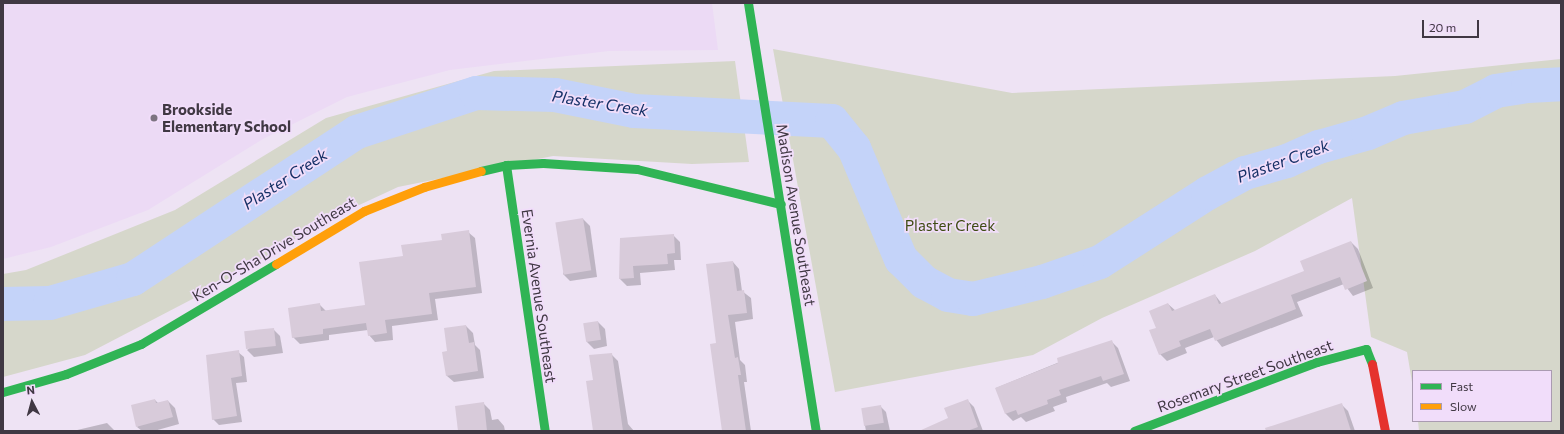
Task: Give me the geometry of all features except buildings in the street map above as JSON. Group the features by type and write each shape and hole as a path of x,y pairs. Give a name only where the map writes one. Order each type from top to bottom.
{"street":[{"name":"Madison Avenue Southeast","path":"748,3 816,431"},
{"name":"Ken-O-Sha Drive Southeast","path":"3,392 66,374 141,344 364,211 424,187 506,165 578,164 637,169 780,204"},
{"name":"Evernia Avenue Southeast","path":"506,165 544,431"},
{"name":"Rosemary Street Southeast","path":"1134,431 1317,362 1366,349 1375,370 1385,431"}],"shaded area":[{"name":"Brookside Elementary School","path":"3,3 712,3 718,50 609,51 450,70 347,97 263,139 148,210 51,247 3,259"}],"green space":[{"name":"Plaster Creek","path":"773,49 1012,93 1395,76 1561,59 1561,431 1419,431 1418,422 1552,422 1552,370 1412,370 1412,382 1407,352 1371,337 1352,198 1255,251 1102,318 1033,355 835,392"},
{"name":"Plaster Creek","path":"735,61 749,162 692,164 553,156 398,187 327,220 204,293 85,355 3,377 3,274 26,270 175,210 326,118 494,71"}],"waterway":[{"name":"Plaster Creek","path":"3,304 50,303 133,279 357,132 476,93 555,95 634,111 832,121 854,148 901,259 924,282 948,295 973,299 1042,282 1100,262 1208,193 1245,173 1287,161 1319,147 1368,133 1403,118 1465,107 1496,91 1528,86 1561,84"}],"traffic: fast":[{"path":"748,3 816,431"},
{"path":"481,171 506,165 543,163 637,169 781,204"},
{"path":"506,165 545,431"},
{"path":"3,392 66,374 141,344 276,264"},
{"path":"1134,431 1317,362 1366,349 1372,364"}],"traffic: slow":[{"path":"276,264 364,211 424,187 481,171"}],"traffic: jam":[{"path":"1372,364 1385,431"}],"place":[{"name":"Brookside Elementary School","path":"154,118"}]}
